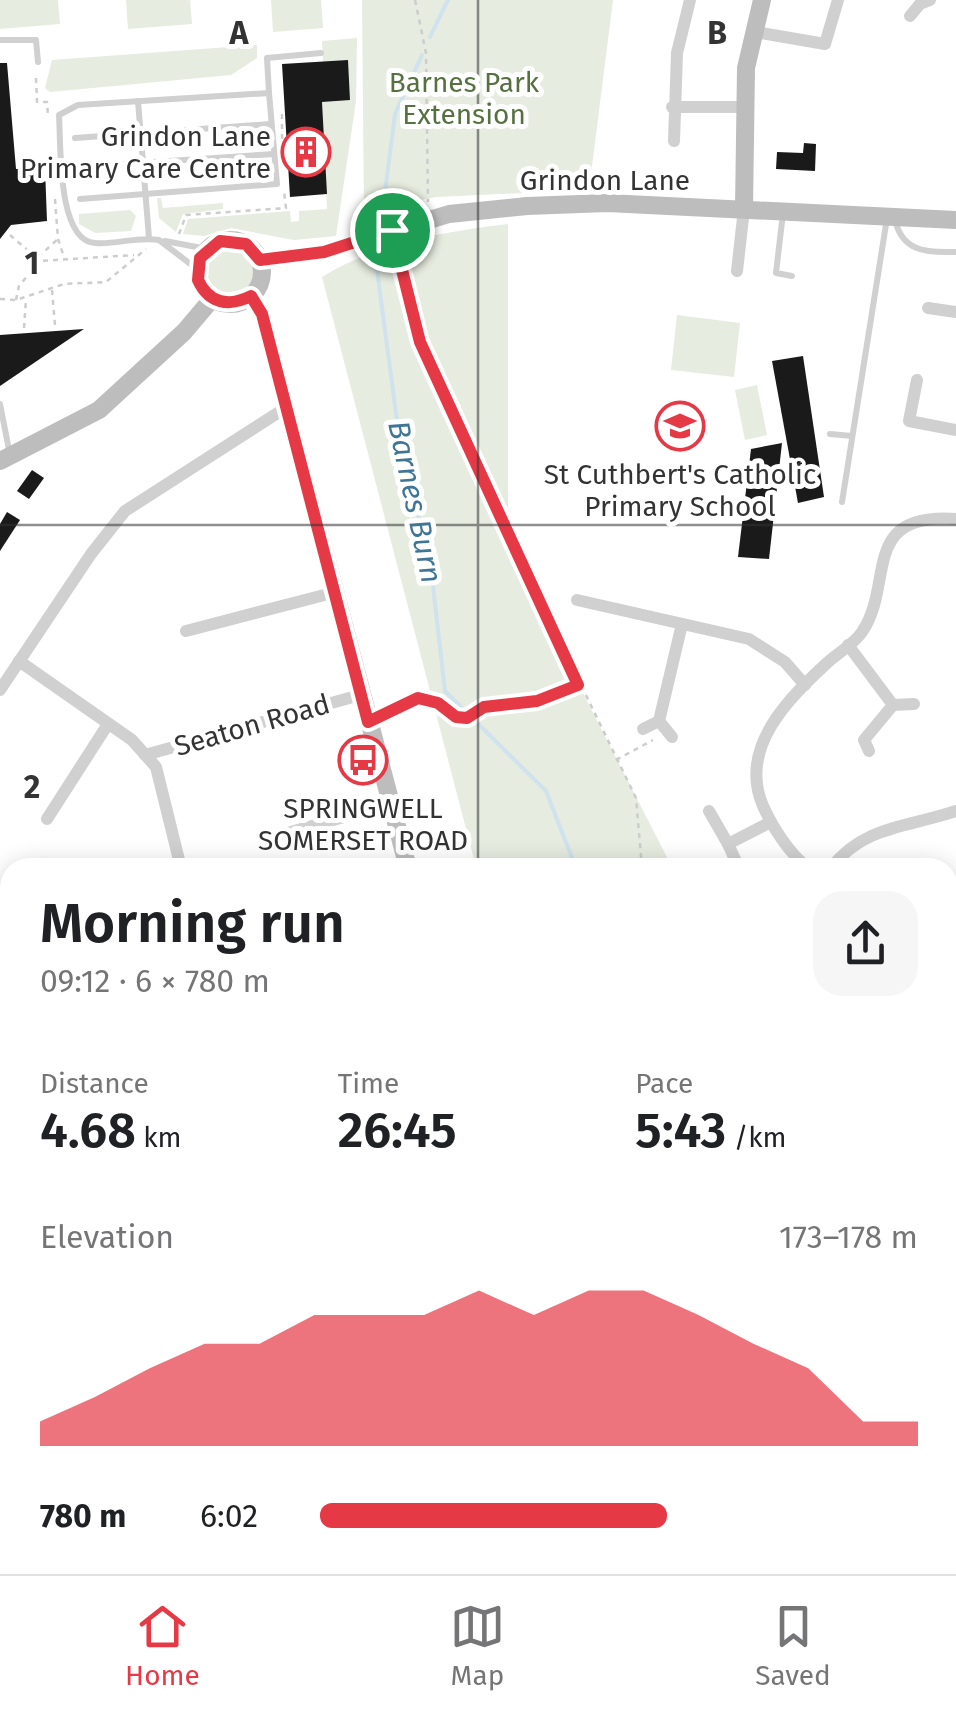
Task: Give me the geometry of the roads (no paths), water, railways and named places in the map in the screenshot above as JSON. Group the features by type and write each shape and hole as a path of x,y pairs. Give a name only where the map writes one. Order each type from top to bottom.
{"street":[{"path":"674,141 676,52 690,0"},
{"path":"737,271 744,209 746,68 762,0"},
{"path":"755,32 825,44 838,0"},
{"path":"910,16 920,4 930,0"},
{"path":"672,107 745,107"},
{"name":"Grindon Lane","path":"208,248 233,240 246,244 260,260 324,252 428,220 527,206 607,204 956,220"},
{"path":"208,248 198,270 203,290 212,299 237,303 251,296 260,282 260,260"},
{"path":"251,296 262,314 288,407 405,858"},
{"path":"5,459 98,410 184,332 212,299"},
{"path":"928,308 956,312"},
{"path":"917,380 910,421 956,430"},
{"path":"0,690 125,511 288,407"},
{"path":"800,858 771,822 759,796 756,772 762,742 805,686 861,634 871,612 880,564 891,540 910,524 956,519"},
{"path":"186,631 336,592"},
{"path":"577,600 749,639 785,662 805,686"},
{"path":"644,729 665,729 682,624"},
{"path":"848,645 893,706"},
{"path":"19,661 108,724 156,767 178,858"},
{"name":"Seaton Road","path":"145,755 360,695"},
{"path":"869,750 864,740 893,706 914,704"},
{"path":"47,819 108,724"},
{"path":"280,834 390,804"},
{"path":"838,858 874,832 956,810"},
{"path":"710,811 734,858"},
{"path":"728,844 771,822"}],"lane":[{"path":"0,40 36,40 38,62"},
{"path":"80,199 277,184 266,48"},
{"path":"267,58 321,53"},
{"path":"208,248 155,242 92,244 76,236 68,220 59,115 65,108 268,92"},
{"path":"138,101 146,194 155,242 198,270"},
{"path":"75,138 271,124"},
{"path":"78,167 274,154"},
{"path":"784,212 775,268 781,276 792,276"},
{"path":"891,217 906,243 920,252 956,252"},
{"path":"842,502 891,217"},
{"path":"0,404 5,459"},
{"path":"830,434 852,436"}],"waterway":[{"name":"Barnes Burn","path":"430,37 448,0"},
{"name":"Barnes Burn","path":"383,207 395,114 422,55"},
{"name":"Barnes Burn","path":"377,270 404,474 428,543 445,691 546,791 572,858"}],"place":[{"name":"Grindon Lane Primary Care Centre","path":"306,152"},
{"name":"St Cuthbert's Catholic Primary School","path":"680,426"},
{"name":"SPRINGWELL SOMERSET ROAD","path":"363,760"}],"park label":[{"name":"Barnes Park Extension","path":"464,98"}]}
